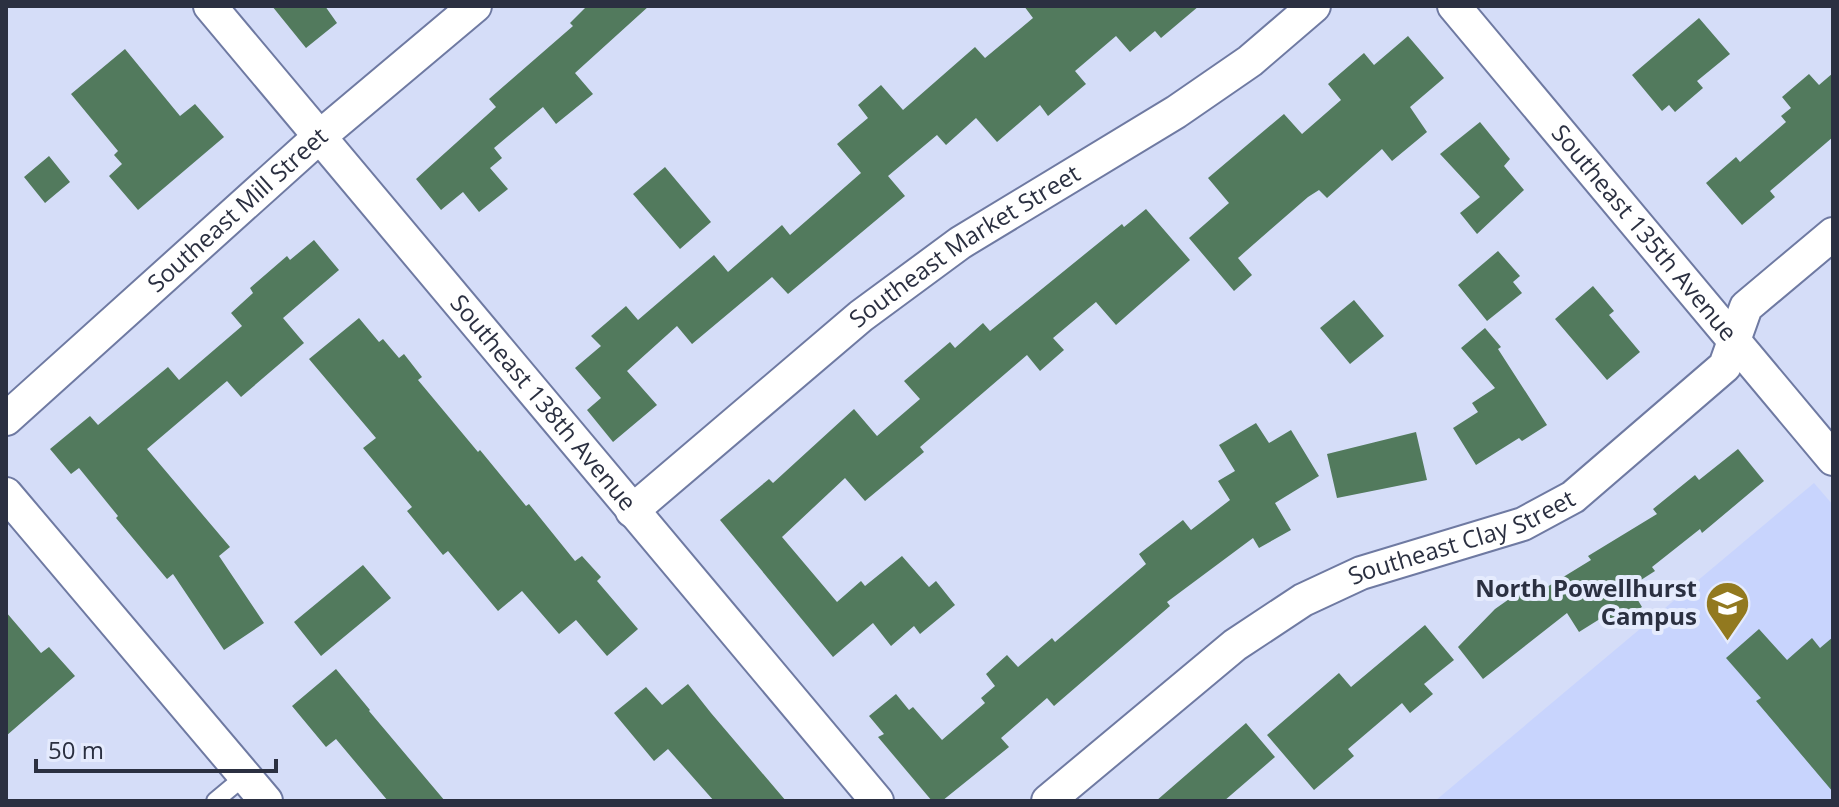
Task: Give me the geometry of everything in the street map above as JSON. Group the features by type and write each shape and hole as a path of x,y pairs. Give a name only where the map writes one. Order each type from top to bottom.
{"street":[{"name":"Southeast 138th Avenue","path":"210,6 877,801"},
{"name":"Southeast Mill Street","path":"6,419 318,138 475,6"},
{"name":"Southeast Market Street","path":"632,511 874,306 972,235 1189,103 1250,61 1314,6"},
{"name":"Southeast 135th Avenue","path":"1454,6 1833,459"},
{"name":"Southeast Clay Street","path":"1048,801 1235,645 1303,600 1361,573 1523,524 1573,497 1725,366 1746,307 1833,234"},
{"path":"6,494 266,801"}],"lane":[{"path":"215,801 245,776"}],"shaded area":[{"name":"North Powellhurst Campus","path":"1814,483 1833,505 1833,801 1435,801"}],"building":[{"path":"272,6 325,6 337,23 306,48"},
{"path":"587,6 649,6 575,73 593,94 556,124 543,107 494,148 502,158 490,168 508,189 479,212 463,192 441,210 416,179 496,107 489,99 573,26 570,23"},
{"path":"1024,6 1199,6 1161,38 1155,31 1130,52 1116,36 1075,71 1086,84 1048,116 1040,105 997,142 976,118 946,145 937,135 888,176 905,196 788,294 772,277 692,344 677,326 627,371 657,405 613,442 587,410 601,398 575,368 601,346 591,336 626,306 638,320 714,255 728,272 782,225 790,235 861,173 837,144 868,118 858,105 881,85 903,110 975,47 985,58 1033,18"},
{"path":"1699,18 1730,54 1697,81 1703,88 1675,112 1669,105 1662,111 1632,75"},
{"path":"1408,36 1444,78 1410,107 1427,132 1392,161 1382,149 1327,198 1319,190 1308,197 1238,258 1252,275 1234,291 1189,238 1229,203 1208,178 1284,114 1302,134 1341,100 1328,84 1364,53 1374,65"},
{"path":"125,49 180,116 195,104 224,137 138,210 109,176 122,164 114,155 118,151 71,94"},
{"path":"1833,73 1833,137 1770,191 1775,197 1742,225 1706,183 1736,157 1740,162 1786,122 1781,116 1791,108 1782,97 1809,74 1819,85"},
{"path":"1480,122 1510,159 1504,166 1524,190 1477,234 1460,213 1480,197 1440,154"},
{"path":"49,156 70,182 45,203 24,177"},
{"path":"665,167 711,222 680,249 633,194"},
{"path":"1146,209 1190,260 1116,325 1096,302 1053,338 1064,350 1040,371 1027,355 920,447 924,452 865,501 845,478 782,537 837,602 861,581 865,586 902,556 929,587 936,581 955,605 920,634 914,626 891,646 873,623 833,657 720,520 769,479 773,483 854,409 877,436 920,399 904,381 950,342 955,348 983,323 990,331 1122,224 1124,227"},
{"path":"314,240 339,270 283,318 304,343 241,397 227,381 147,449 230,547 219,556 264,623 224,650 173,574 167,579 79,468 71,474 50,449 90,416 98,425 168,367 179,380 242,326 231,313 253,293 250,288 287,256 290,260"},
{"path":"1498,251 1520,276 1513,282 1522,293 1487,321 1458,285"},
{"path":"1593,286 1614,311 1609,315 1640,352 1607,380 1555,319"},
{"path":"1354,300 1384,336 1350,364 1320,328"},
{"path":"359,318 379,342 383,339 399,358 404,354 422,377 418,380 478,452 480,450 526,506 529,504 575,561 582,556 601,577 597,581 638,629 607,656 576,620 559,634 522,591 498,611 448,551 443,555 407,511 412,507 363,448 376,438 309,359"},
{"path":"1485,328 1501,347 1498,349 1547,425 1522,441 1519,438 1476,465 1453,428 1478,412 1472,403 1495,388 1461,348"},
{"path":"1256,423 1269,443 1291,430 1319,476 1275,503 1291,530 1259,548 1253,538 1167,602 1170,606 1054,706 1047,698 1001,738 1009,747 942,801 932,801 878,737 884,734 869,716 896,694 909,710 913,707 942,740 985,703 981,698 995,686 986,674 1007,655 1018,667 1052,638 1055,642 1146,564 1139,554 1183,520 1191,530 1230,500 1218,481 1235,471 1219,445"},
{"path":"1416,432 1427,480 1337,498 1327,454"},
{"path":"1738,449 1764,481 1702,533 1700,529 1652,567 1655,571 1630,587 1642,607 1609,627 1603,617 1579,632 1567,613 1483,679 1458,647 1495,609 1522,590 1529,598 1591,560 1588,556 1657,514 1653,509 1695,475 1699,480"},
{"path":"363,565 391,598 321,656 294,622"},
{"path":"6,612 41,653 49,647 75,676 6,736"},
{"path":"1425,625 1454,660 1424,684 1433,694 1410,713 1402,703 1348,749 1354,756 1314,790 1267,735 1339,673 1351,687"},
{"path":"1759,629 1787,660 1812,638 1820,648 1833,637 1833,792 1756,701 1761,698 1726,658"},
{"path":"336,669 445,801 388,801 336,739 326,747 292,706"},
{"path":"688,684 786,801 714,801 668,749 654,761 614,713 646,687 662,705"},
{"path":"1246,723 1275,757 1224,801 1156,801"}],"place":[{"name":"North Powellhurst Campus","path":"1728,642"}]}
